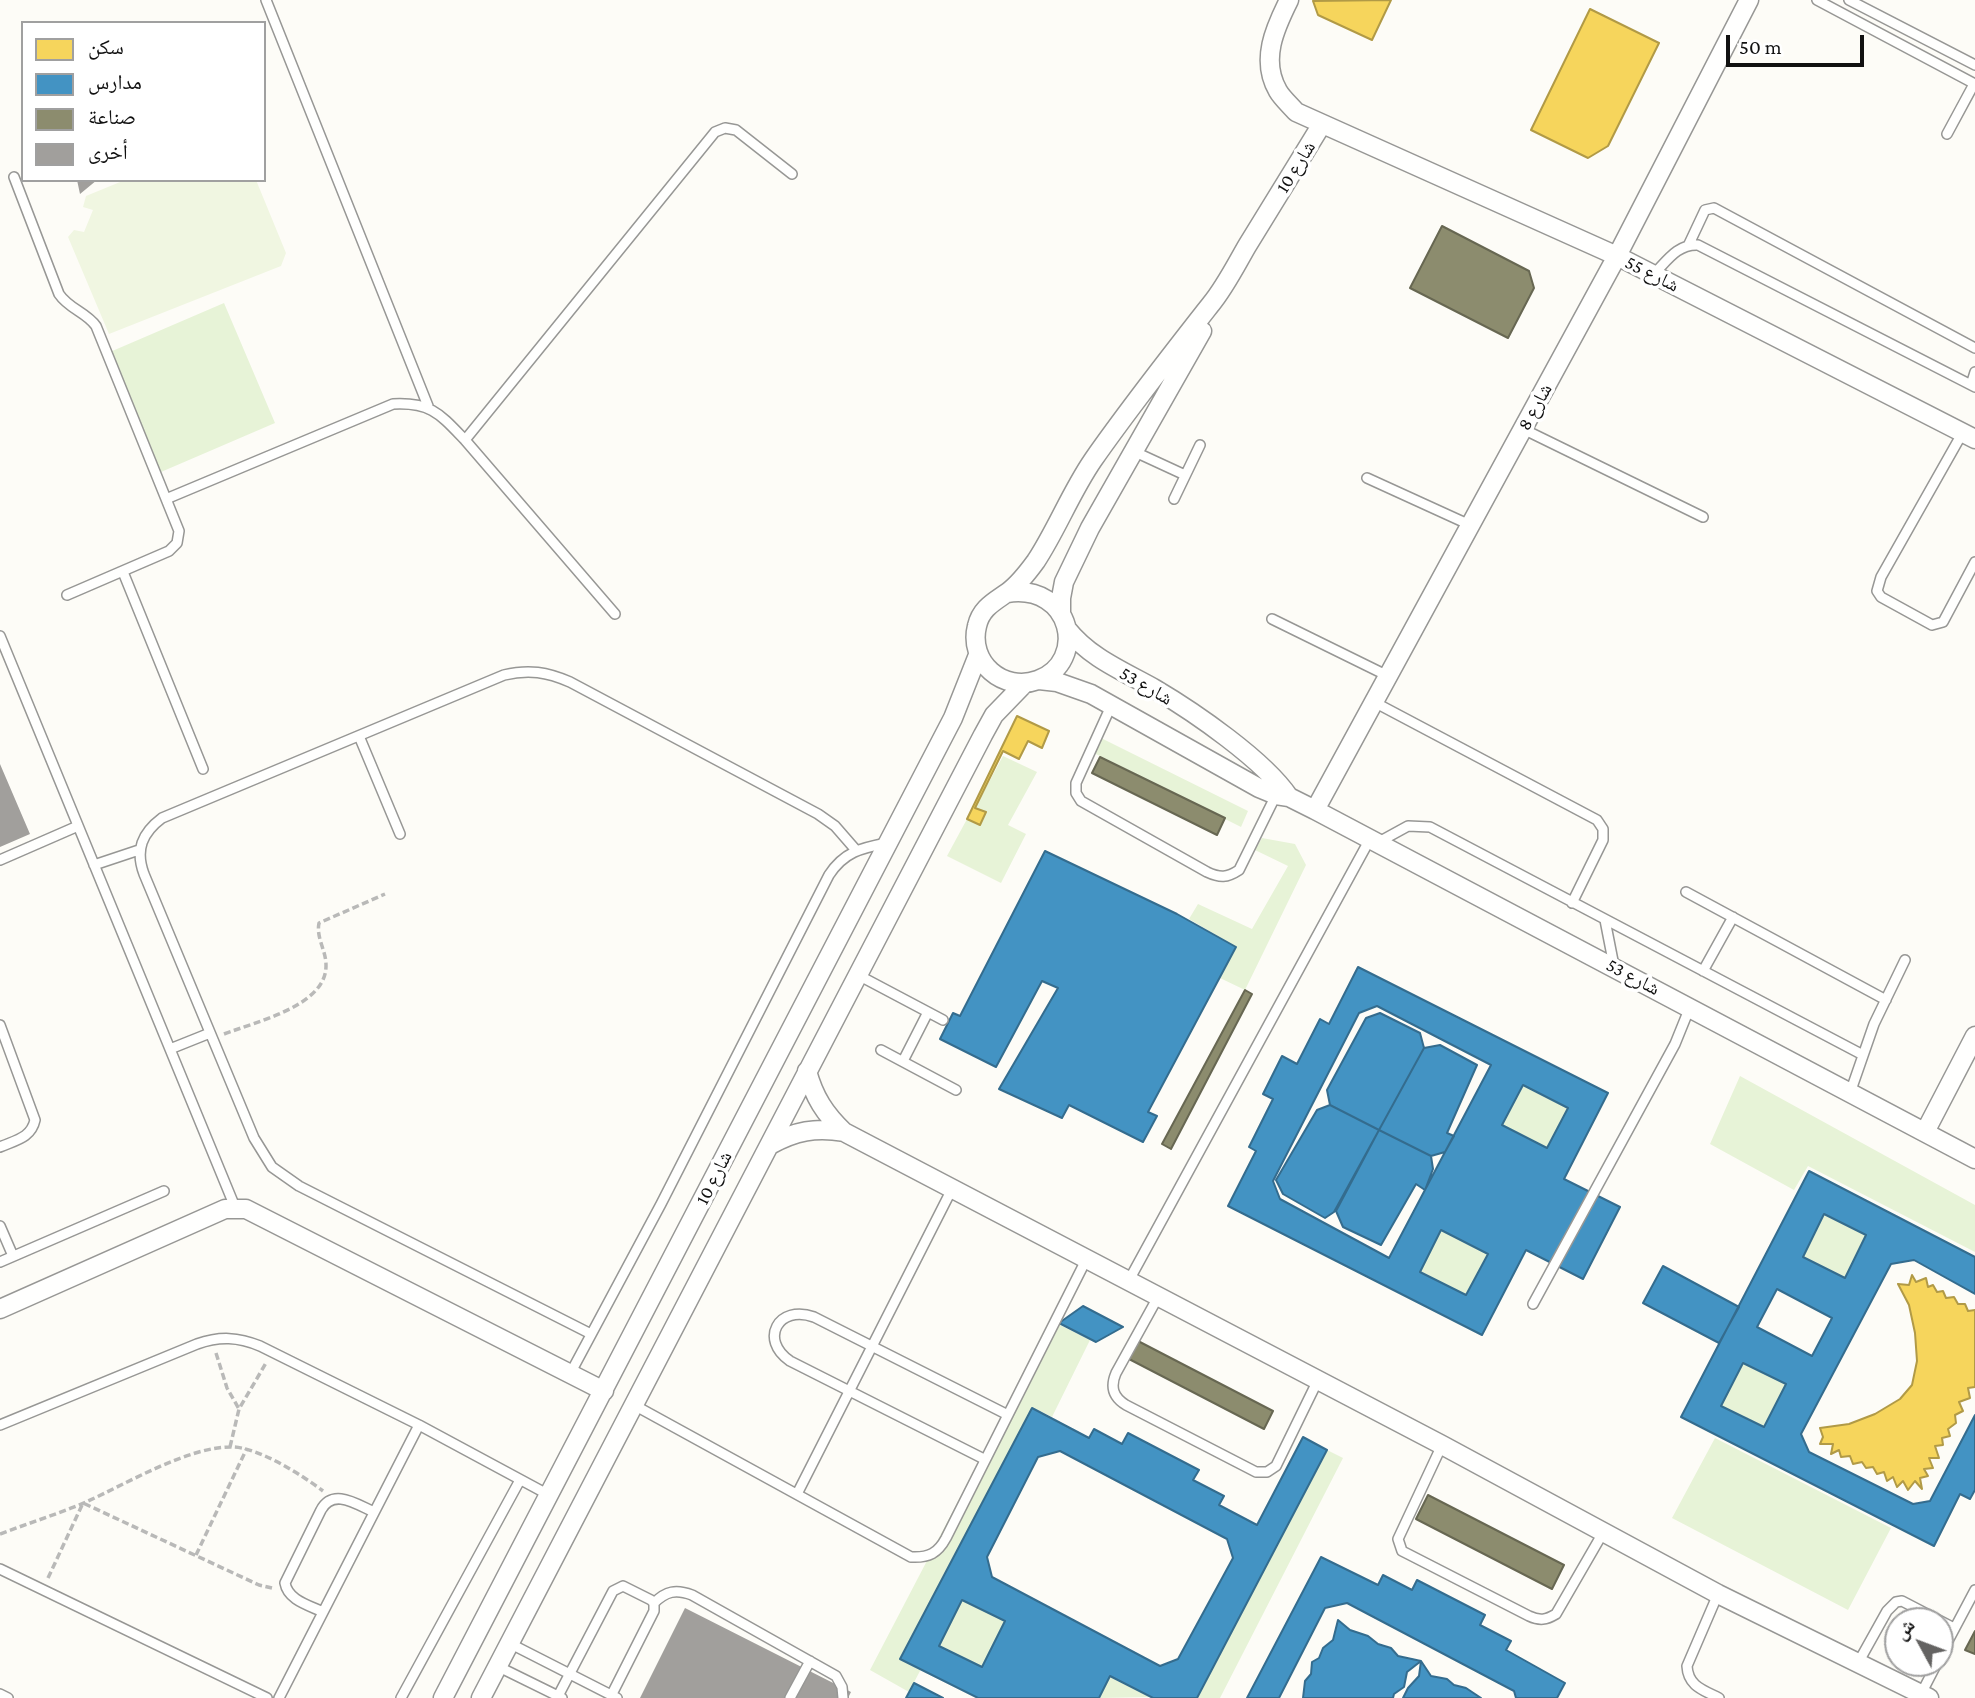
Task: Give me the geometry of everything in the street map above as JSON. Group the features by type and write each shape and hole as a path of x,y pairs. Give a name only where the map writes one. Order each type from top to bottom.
{"street":[{"name":"شارع 10","path":"1007,593 1039,557 1081,478 1211,305 1322,124 1296,112 1277,90 1269,62 1276,27 1289,0"},
{"name":"شارع 8","path":"1315,810 1617,256 1749,0"},
{"name":"شارع 55","path":"1322,124 1617,256 1970,433"},
{"name":"شارع 10","path":"1064,621 1061,598 1064,582 1090,528 1203,328 1211,305"},
{"path":"1115,431 1129,432 1135,437 1135,448"},
{"path":"1022,591 1038,594 1051,602 1064,621 1067,644 1062,659 1052,671 1032,682 1011,682 997,677 978,655 975,640 983,611 993,600 1007,593 1022,591"},
{"name":"شارع 53","path":"1064,621 1090,653 1166,696 1245,753 1278,781 1283,796"},
{"name":"شارع 10","path":"443,1698 953,718 978,655"},
{"name":"شارع 10","path":"481,1698 983,735 994,715 1032,682"},
{"name":"شارع 53","path":"1032,682 1074,687 1259,788 1315,810 1975,1158"},
{"path":"1925,1132 1975,1036"},
{"path":"807,1071 820,1105 844,1132"},
{"path":"770,1145 787,1135 805,1130 844,1132 1442,1445 1718,1594 1925,1697"},
{"path":"0,1309 234,1207 256,1213 604,1391"}],"lane":[{"path":"266,0 428,407"},
{"path":"1817,0 1975,84 1947,134"},
{"path":"1849,0 1975,65"},
{"path":"465,440 715,132 726,128 736,130 792,174"},
{"path":"13,177 60,293 70,307 85,314 96,326 179,531 177,542 169,551 67,595"},
{"path":"1689,244 1705,210 1714,208 1975,348"},
{"path":"1653,275 1680,247 1699,244 1973,386 1975,372"},
{"path":"166,499 393,404 413,403 428,407 443,417 615,614"},
{"path":"1523,429 1703,517"},
{"path":"1970,433 1881,578 1877,591 1887,601 1932,625 1938,625 1943,622 1975,562"},
{"path":"1174,499 1200,445"},
{"path":"1135,448 1185,475"},
{"path":"1367,478 1470,526"},
{"path":"123,572 203,769"},
{"path":"1272,619 1388,676"},
{"path":"0,636 234,1207"},
{"path":"591,1334 284,1178 262,1153 144,874 139,849 143,837 162,818 504,675 538,671 570,682 818,814 835,827 855,849"},
{"path":"1374,702 1597,820 1603,829 1603,840 1572,903"},
{"path":"1111,706 1076,783 1076,793 1081,802 1207,872 1218,877 1230,876 1239,870 1283,796"},
{"path":"359,736 400,834"},
{"path":"0,860 78,826"},
{"path":"1128,1282 1373,841 1408,826 1430,827 1863,1055"},
{"path":"570,1374 661,1204 829,875 845,855 855,849 888,842"},
{"path":"94,865 139,849"},
{"path":"1686,892 1886,1000"},
{"path":"1703,971 1733,917"},
{"path":"1605,920 1614,966"},
{"path":"1850,1093 1863,1055 1905,960"},
{"path":"858,975 943,1020"},
{"path":"1532,1304 1675,1044 1690,1007"},
{"path":"903,1061 928,1012"},
{"path":"0,1026 36,1120 27,1136 0,1147"},
{"path":"170,1049 211,1035"},
{"path":"881,1050 956,1090"},
{"path":"0,1061 12,1056"},
{"path":"797,1494 951,1189"},
{"path":"0,1262 164,1191"},
{"path":"0,1226 13,1256"},
{"path":"634,1405 911,1557 933,1555 941,1548 1086,1260"},
{"path":"1158,1297 1112,1382 1118,1400 1126,1405 1256,1472 1267,1472 1276,1465 1318,1380"},
{"path":"984,1460 780,1353 774,1340 777,1326 787,1316 801,1312 1008,1415"},
{"path":"0,1425 212,1339 229,1337 245,1340 272,1352 419,1425 549,1495"},
{"path":"279,1698 419,1425"},
{"path":"1442,1445 1398,1539 1402,1551 1538,1620 1548,1619 1556,1614 1604,1531"},
{"path":"401,1698 520,1480"},
{"path":"323,1612 290,1596 285,1583 324,1503 339,1498 374,1512"},
{"path":"0,1569 267,1698"},
{"path":"498,1666 559,1697 613,1591 622,1587 653,1603"},
{"path":"1954,1628 1975,1590"},
{"path":"653,1603 672,1591 692,1595 836,1676 842,1686 843,1698"},
{"path":"1718,1594 1687,1666 1688,1676 1693,1684 1720,1698"},
{"path":"1891,1607 1902,1601 1914,1607"},
{"path":"509,1643 615,1696 654,1611 653,1603"},
{"path":"1858,1663 1884,1616"},
{"path":"790,1698 810,1661"},
{"path":"1925,1697 1932,1677"},
{"path":"0,1694 8,1698"}],"path":[{"path":"211,1035 303,1003 325,978 326,962 317,930 319,923 385,894"},
{"path":"212,1339 219,1366 239,1409"},
{"path":"230,1447 239,1409 272,1352"},
{"path":"0,1534 83,1503 188,1455 230,1447 247,1448 308,1479 331,1499"},
{"path":"196,1555 247,1448"},
{"path":"83,1503 259,1585 286,1590"},
{"path":"43,1590 83,1503"}],"green space":[{"path":"120,182 257,182 286,253 281,266 109,334 68,237 74,230 84,232 93,210 83,207 86,196"},
{"path":"224,303 275,423 154,475 103,355"},
{"path":"1101,738 1248,811 1241,827 1094,753"},
{"path":"1003,756 1037,772 1008,825 1026,834 1001,883 947,856 967,819 980,825 985,813 975,808"},
{"path":"1262,838 1295,844 1306,865 1245,990 1220,978 1236,947 1189,919 1198,904 1252,929 1288,866 1255,850"},
{"path":"1740,1076 1975,1205 1975,1252 1808,1166 1794,1190 1710,1144"},
{"path":"1523,1085 1568,1108 1547,1148 1502,1125"},
{"path":"1824,1214 1866,1235 1845,1278 1803,1257"},
{"path":"1441,1230 1488,1254 1466,1295 1420,1272"},
{"path":"1052,1321 1090,1340 1052,1417 1032,1407 900,1658 921,1669 909,1692 870,1670"},
{"path":"1743,1363 1786,1384 1764,1427 1721,1406"},
{"path":"1715,1438 1891,1528 1848,1610 1672,1518"},
{"path":"1327,1450 1343,1458 1220,1698 1196,1698"},
{"path":"962,1600 1005,1621 982,1667 939,1646"},
{"path":"1110,1676 1153,1697 1099,1698"}],"building: سكن":[{"path":"1391,0 1372,40 1318,15 1313,1"},
{"path":"1590,9 1659,43 1608,146 1588,158 1531,130"},
{"path":"1017,716 1049,731 1042,748 1028,741 1019,759 1003,751 975,808 986,812 980,825 967,819"},
{"path":"1912,1275 1916,1282 1926,1278 1928,1287 1933,1285 1937,1292 1943,1291 1946,1298 1954,1297 1958,1304 1965,1304 1968,1311 1975,1310 1975,1387 1968,1388 1970,1398 1959,1402 1963,1411 1955,1415 1956,1423 1948,1429 1950,1436 1942,1438 1943,1445 1935,1446 1939,1458 1929,1458 1933,1468 1924,1469 1928,1476 1920,1478 1922,1489 1915,1481 1908,1490 1903,1481 1897,1487 1893,1477 1887,1481 1884,1472 1877,1474 1873,1467 1866,1468 1862,1462 1853,1464 1850,1456 1841,1457 1839,1450 1831,1454 1833,1444 1820,1444 1823,1437 1820,1428 1849,1424 1875,1414 1900,1399 1912,1385 1917,1361 1915,1333 1909,1305 1898,1284 1909,1285"}],"building: مدارس":[{"path":"1045,851 1177,914 1236,947 1148,1112 1157,1116 1143,1142 1069,1105 1062,1118 999,1089 1058,988 1042,981 996,1067 940,1039 953,1013 960,1016"},
{"path":"1358,967 1608,1093 1564,1179 1620,1207 1583,1279 1526,1250 1482,1335 1228,1206 1256,1151 1249,1147 1273,1099 1263,1094 1282,1056 1297,1064 1320,1019 1329,1024","holes":["1377,1006 1491,1065 1389,1258 1280,1199 1273,1181 1359,1013","1523,1085 1568,1108 1547,1148 1502,1125","1441,1230 1488,1254 1466,1295 1420,1272"]},
{"path":"1380,1013 1420,1033 1424,1048 1379,1130 1330,1105 1327,1090 1366,1018"},
{"path":"1440,1045 1477,1065 1447,1133 1454,1136 1445,1152 1431,1156 1379,1130 1424,1048"},
{"path":"1330,1105 1379,1130 1334,1212 1325,1218 1283,1194 1276,1180 1317,1110"},
{"path":"1379,1130 1431,1156 1433,1169 1425,1190 1416,1184 1381,1245 1343,1227 1336,1211"},
{"path":"1809,1171 1975,1257 1975,1294 1914,1260 1891,1264 1801,1434 1809,1452 1913,1504 1930,1501 1975,1415 1975,1490 1970,1499 1960,1494 1934,1546 1681,1417","holes":["1824,1214 1866,1235 1845,1278 1803,1257","1743,1363 1786,1384 1764,1427 1721,1406"]},
{"path":"1663,1266 1739,1307 1719,1343 1643,1303"},
{"path":"1777,1289 1832,1318 1812,1356 1757,1327"},
{"path":"1083,1306 1123,1327 1096,1342 1059,1323"},
{"path":"1032,1408 1089,1438 1094,1429 1122,1444 1128,1433 1199,1470 1193,1480 1224,1496 1219,1505 1257,1525 1303,1437 1327,1450 1197,1698 1153,1698 1110,1676 1099,1698 978,1698 900,1659","holes":["1060,1451 1227,1539 1233,1558 1178,1659 1160,1666 992,1577 987,1557 1038,1457","962,1600 1005,1621 982,1667 939,1646"]},
{"path":"1321,1557 1378,1585 1383,1575 1412,1590 1417,1580 1485,1615 1480,1625 1511,1641 1506,1650 1565,1683 1557,1698 1516,1698 1514,1691 1347,1603 1325,1608 1279,1698 1247,1698"},
{"path":"1338,1620 1350,1630 1391,1648 1398,1656 1421,1661 1407,1672 1404,1687 1394,1694 1393,1698 1303,1698 1305,1681 1311,1674 1312,1662 1319,1658 1323,1648 1333,1640"},
{"path":"1421,1661 1431,1676 1447,1679 1481,1698 1403,1698 1419,1676"},
{"path":"914,1683 943,1698 906,1698"}],"building: صناعة":[{"path":"1442,226 1529,271 1534,288 1508,338 1410,288"},
{"path":"1100,757 1225,818 1217,835 1092,773"},
{"path":"1245,990 1252,994 1171,1149 1162,1144"},
{"path":"1138,1341 1273,1411 1264,1429 1129,1359"},
{"path":"1428,1495 1564,1565 1552,1589 1416,1519"},
{"path":"1975,1631 1975,1654 1965,1650"}],"building: أخرى":[{"path":"77,182 95,182 80,194"},
{"path":"0,764 30,834 0,847"},
{"path":"685,1608 851,1692 848,1698 640,1698"}]}
